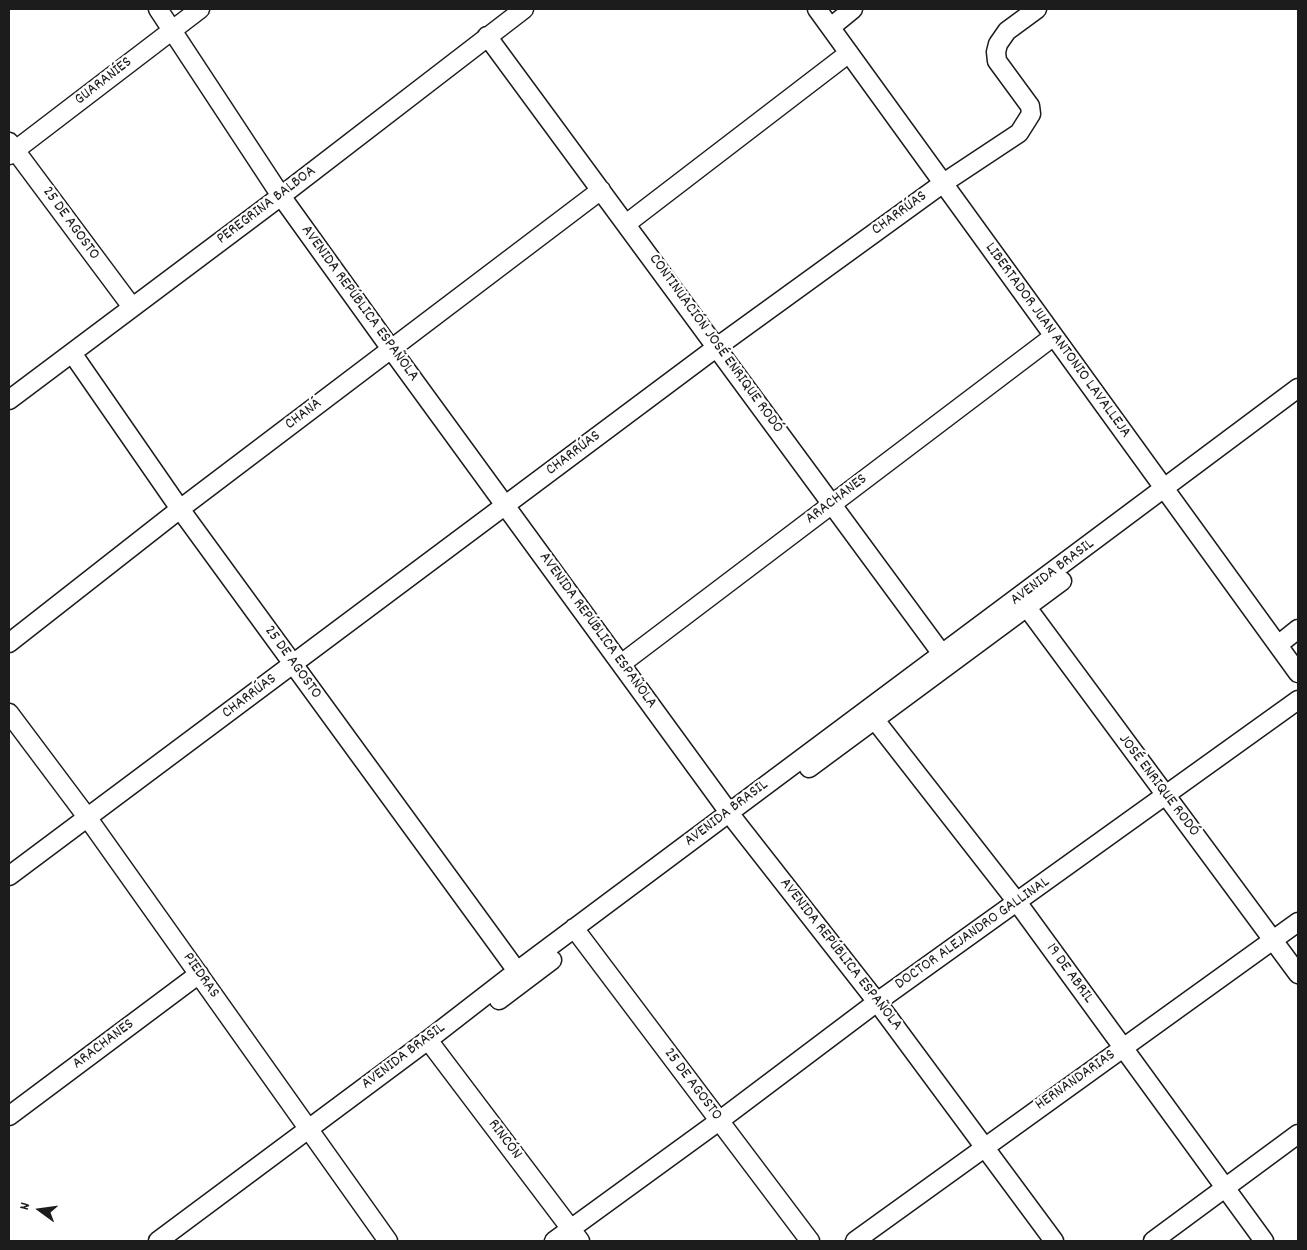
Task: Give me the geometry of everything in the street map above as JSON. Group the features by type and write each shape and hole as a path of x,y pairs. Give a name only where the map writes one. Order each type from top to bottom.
{"street":[{"name":"AVENIDA REPÚBLICA ESPAÑOLA","path":"158,9 173,29 281,196 505,506 733,817 877,1002 1054,1241"},
{"name":"GUARANÍES","path":"11,149 200,9"},
{"name":"PEREGRINA BALBOA","path":"9,400 281,196 524,9"},
{"name":"LIBERTADOR JUAN ANTONIO LAVALLEJA","path":"817,9 1298,673"},
{"path":"831,27 853,9"},
{"name":"CHARRÚAS","path":"9,876 717,347 942,184 1019,133 1031,114 1030,106 997,60 996,52 998,44 1007,31 1037,9"},
{"name":"CONTINUACIÓN JOSÉ ENRIQUE RODÓ","path":"487,36 942,654"},
{"path":"626,224 849,53"},
{"name":"25 DE AGOSTO","path":"11,149 132,307"},
{"name":"CHANÁ","path":"9,644 180,509 602,190"},
{"name":"ARACHANES","path":"621,664 1054,336"},
{"name":"25 DE AGOSTO","path":"72,353 180,509 517,970"},
{"name":"AVENIDA BRASIL","path":"172,1239 733,817 1023,603 1168,493 1298,388"},
{"name":"AVENIDA BRASIL","path":"1168,493 1298,401"},
{"name":"AVENIDA BRASIL","path":"871,715 942,654 1023,603"},
{"name":"JOSÉ ENRIQUE RODÓ","path":"1023,603 1298,974"},
{"path":"1278,645 1298,629"},
{"name":"DOCTOR ALEJANDRO GALLINAL","path":"554,1241 576,1235 719,1121 877,1002 1298,700"},
{"name":"PIEDRAS","path":"9,713 87,817 388,1241"},
{"name":"19 DE ABRIL","path":"871,715 1017,902 1264,1241"},
{"name":"HERNANDARIAS","path":"855,1241 984,1146 1298,922"},
{"name":"25 DE AGOSTO","path":"578,933 810,1241"},
{"name":"AVENIDA BRASIL","path":"431,1044 517,970 578,933"},
{"name":"ARACHANES","path":"9,1116 199,974"},
{"name":"RINCÓN","path":"431,1044 576,1235"},
{"path":"1153,1241 1298,1134"}]}
